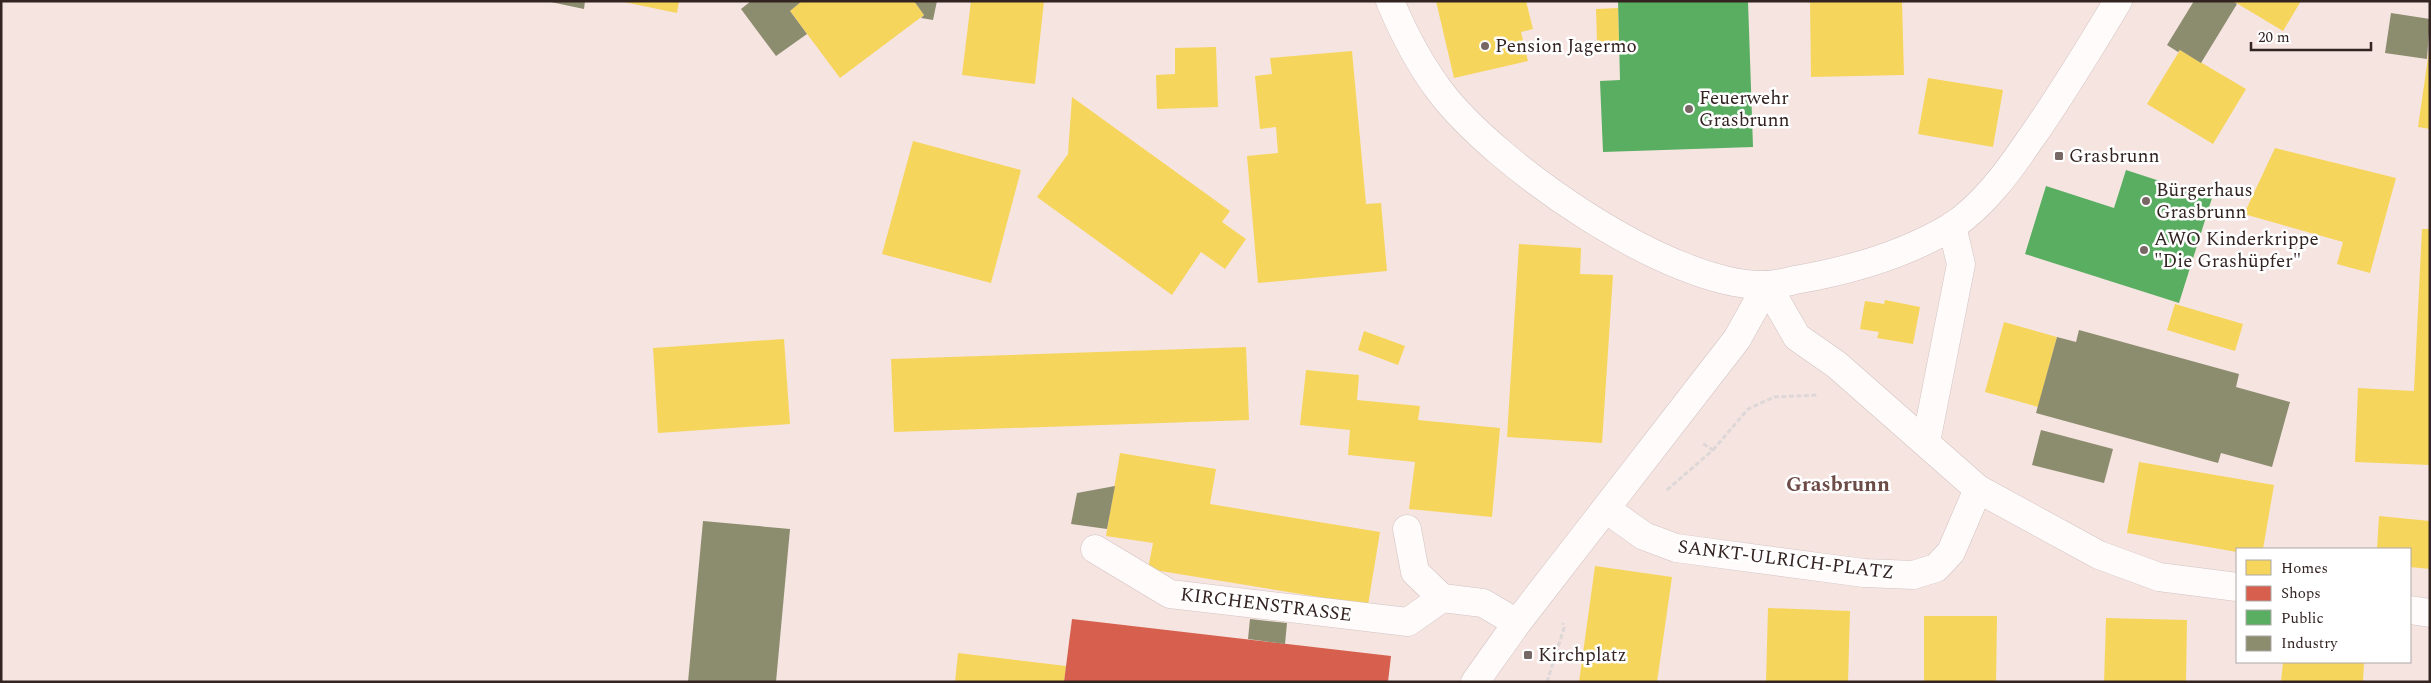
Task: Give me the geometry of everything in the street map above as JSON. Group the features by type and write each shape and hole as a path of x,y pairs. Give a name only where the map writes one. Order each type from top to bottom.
{"street":[{"path":"1390,1 1419,60 1440,92 1493,147 1597,224 1689,270 1731,281 1766,285 1834,274 1894,254 1952,226 1990,192 2014,164 2065,88 2118,1"},
{"path":"1926,442 1962,264 1952,226"},
{"path":"1766,285 1797,337 1837,365 1978,490 2100,555 2159,577 2236,587"},
{"path":"1475,682 1517,623 1737,339 1766,285"},
{"name":"SANKT-ULRICH-PLATZ","path":"1606,509 1644,536 1676,548 1864,573 1914,576 1936,568 1951,552 1978,490"},
{"path":"1406,529 1415,572 1442,598 1482,603 1517,623"},
{"name":"KIRCHENSTRASSE","path":"1095,549 1170,594 1408,622 1442,598"},
{"path":"2411,610 2430,614"}],"path":[{"path":"1712,450 1748,409 1774,397 1817,396 1837,365"}],"building: Homes":[{"path":"619,1 679,1 677,13"},
{"path":"802,1 914,1 924,15 840,78 790,11"},
{"path":"971,1 1044,1 1035,84 962,75"},
{"name":"Pension Jagermo","path":"1436,1 1526,1 1533,29 1521,32 1528,61 1454,78"},
{"path":"1810,1 1902,1 1904,75 1811,77"},
{"path":"2233,1 2301,1 2283,31"},
{"path":"1618,8 1619,41 1597,42 1596,9"},
{"path":"1216,47 1218,107 1157,109 1156,75 1175,74 1175,48"},
{"path":"2180,50 2246,89 2213,144 2147,104"},
{"path":"1352,51 1366,204 1381,203 1387,271 1258,283 1247,156 1278,153 1276,127 1260,129 1255,76 1272,74 1270,58"},
{"path":"2430,51 2430,129 2418,127"},
{"path":"1928,78 2003,90 1993,147 1918,134"},
{"path":"1072,97 1230,211 1222,222 1246,239 1225,269 1201,252 1172,295 1037,197 1068,154"},
{"path":"913,141 1021,170 991,283 882,254"},
{"path":"2275,148 2396,178 2370,273 2337,264 2343,242 2244,214"},
{"path":"2422,229 2430,229 2430,465 2355,462 2358,388 2414,391"},
{"path":"1519,244 1581,248 1580,274 1613,275 1602,443 1507,437"},
{"path":"1885,300 1920,307 1913,344 1877,338 1879,332 1860,329 1865,301 1884,304"},
{"path":"2175,304 2243,324 2235,351 2167,330"},
{"path":"2004,322 2057,337 2038,407 1985,392"},
{"path":"1364,331 1405,346 1398,365 1358,350"},
{"path":"784,339 790,424 658,433 653,348"},
{"path":"1246,347 1249,420 894,432 891,359"},
{"path":"1306,370 1359,375 1357,400 1420,406 1418,420 1500,428 1492,517 1409,509 1415,462 1348,455 1350,430 1300,425"},
{"path":"1120,453 1216,469 1210,504 1380,532 1368,605 1148,569 1153,543 1106,536"},
{"path":"2139,462 2274,485 2263,548 2236,548 2236,552 2127,533"},
{"path":"2379,516 2430,521 2430,569 2411,567 2411,548 2377,548"},
{"path":"1595,566 1672,577 1657,682 1579,682"},
{"path":"1768,608 1850,611 1848,682 1766,682"},
{"path":"1924,616 1997,616 1996,682 1924,682"},
{"path":"2106,618 2187,620 2186,682 2104,682"},
{"path":"958,653 1066,666 1064,682 955,682"},
{"path":"2283,663 2364,663 2363,682 2281,682"}],"building: Shops":[{"path":"1072,619 1391,656 1388,682 1064,682"}],"building: Public":[{"path":"1618,1 1748,1 1753,147 1603,152 1600,81 1620,80"},
{"path":"2126,170 2212,198 2179,303 2025,254 2046,186 2114,208"}],"building: Industry":[{"path":"546,1 585,1 584,9"},
{"path":"751,1 802,1 790,11 807,34 776,56 741,9"},
{"path":"914,1 937,1 933,20 921,18 924,15"},
{"path":"2194,1 2233,1 2237,4 2201,63 2180,50 2178,52 2167,45"},
{"path":"2391,13 2430,19 2427,59 2385,53"},
{"path":"2079,330 2239,374 2236,387 2290,402 2272,467 2221,453 2218,463 2036,413 2057,337 2076,342"},
{"path":"2041,430 2113,449 2104,483 2032,465"},
{"path":"1115,486 1107,529 1071,524 1077,493"},
{"path":"703,521 790,529 776,682 688,682"},
{"path":"1250,619 1287,623 1285,644 1248,639"}],"place":[{"name":"Pension Jagermo","path":"1485,46"},
{"name":"Feuerwehr Grasbrunn","path":"1689,109"},
{"name":"Grasbrunn","path":"2059,156"},
{"name":"Bürgerhaus Grasbrunn","path":"2146,201"},
{"name":"AWO Kinderkrippe \"Die Grashüpfer\"","path":"2144,250"},
{"name":"Kirchplatz","path":"1528,655"}],"district":[{"name":"Grasbrunn","path":"1838,485"}]}
